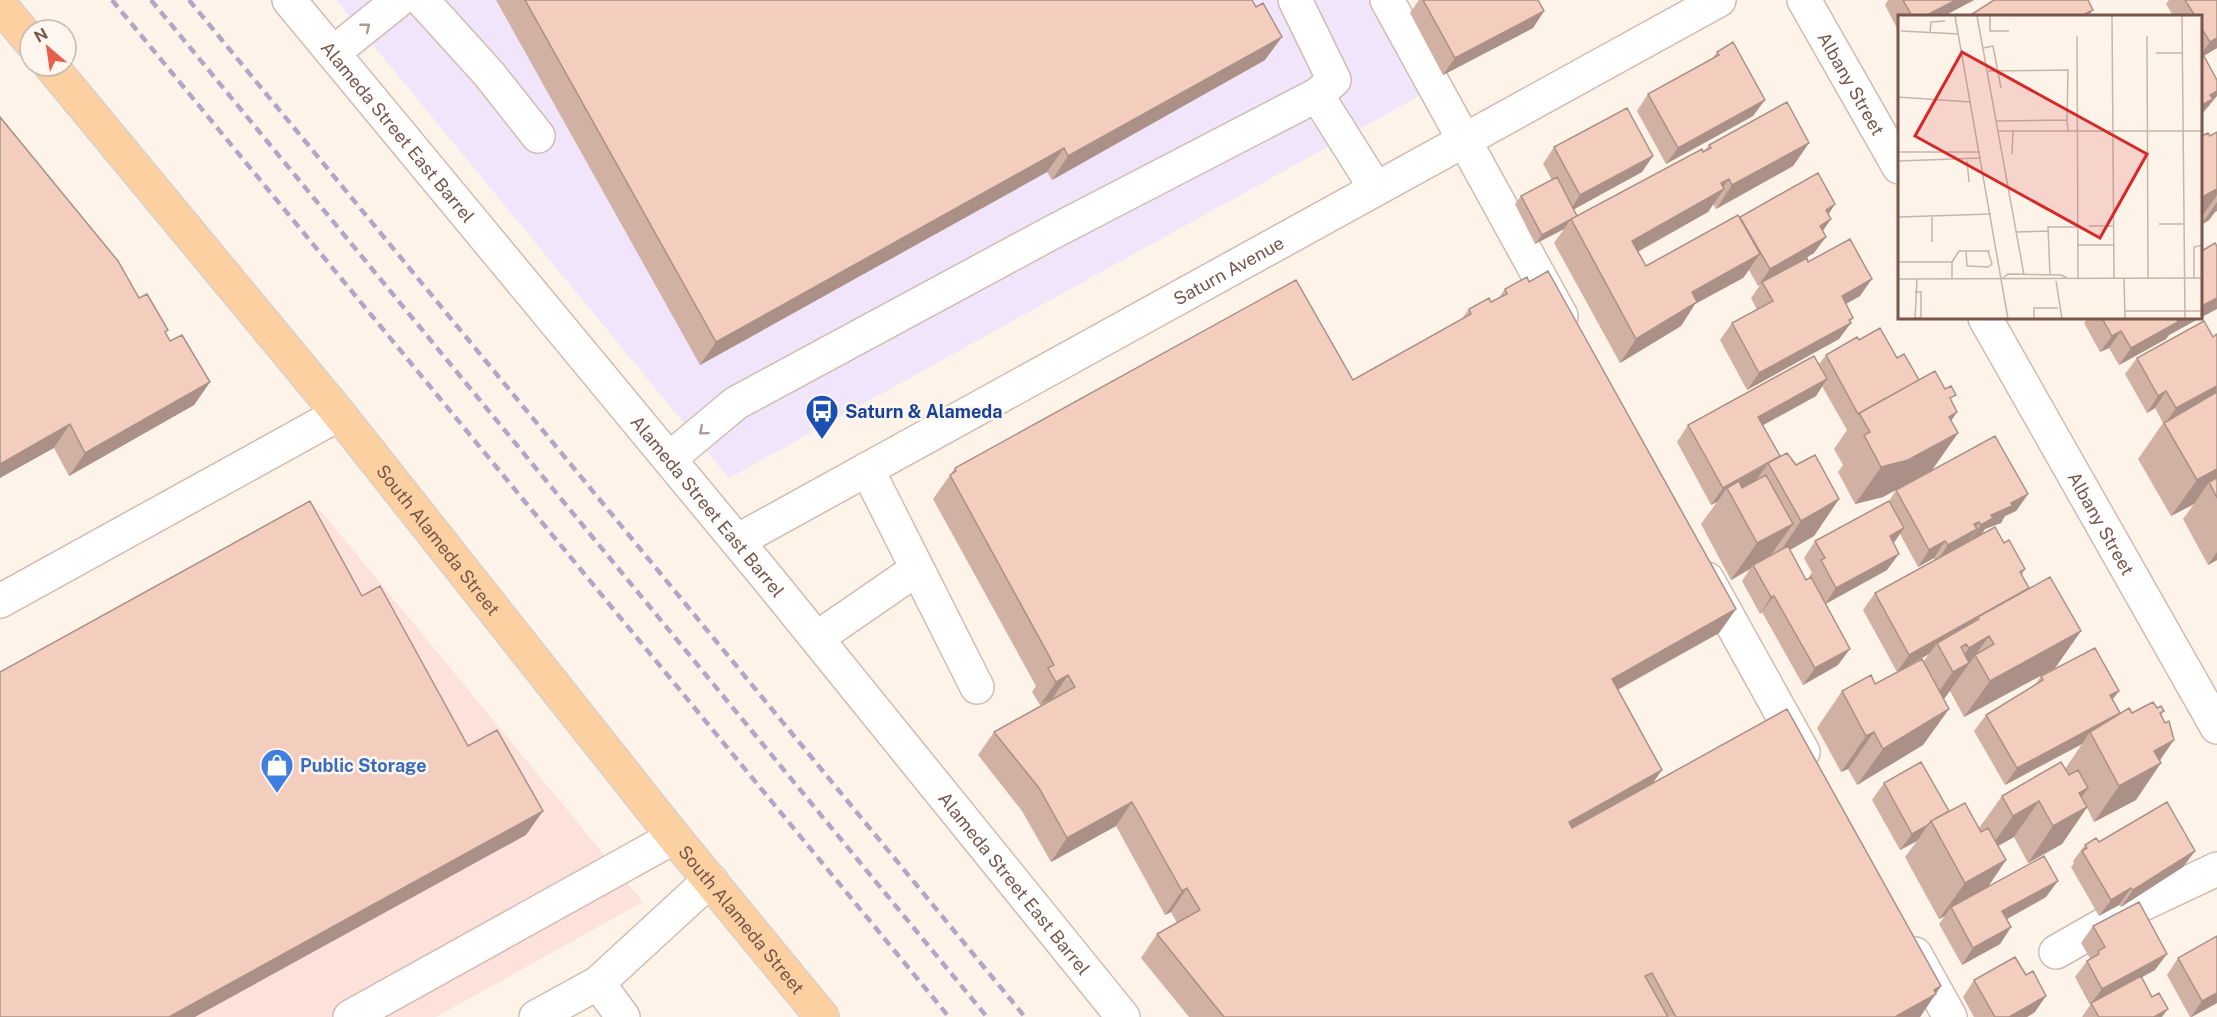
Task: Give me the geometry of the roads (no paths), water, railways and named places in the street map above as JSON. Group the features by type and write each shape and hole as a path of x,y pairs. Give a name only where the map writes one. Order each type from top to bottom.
{"main road":[{"path":"0,5 18,27"},
{"name":"South Alameda Street","path":"61,78 339,414 674,837 822,1017"}],"street":[{"name":"Alameda Street East Barrel","path":"289,0 817,638 1123,1017"},
{"path":"333,53 399,0"},
{"path":"422,0 489,74 538,136"},
{"path":"669,459 736,403 1051,233 1317,95 1334,80 1294,0"},
{"path":"1387,0 1574,339"},
{"name":"Saturn Avenue","path":"737,541 1719,0"},
{"name":"Albany Street","path":"1804,0 1898,165"},
{"path":"1317,95 1376,189"},
{"name":"Albany Street","path":"1986,320 2217,727"},
{"path":"0,601 339,414"},
{"path":"867,470 977,687"},
{"path":"1695,558 1817,777"},
{"path":"817,638 917,568"},
{"path":"350,1017 674,837"},
{"path":"2056,952 2128,911 2217,869"},
{"path":"536,1017 598,983 710,880"},
{"path":"1898,923 1950,1017"},
{"path":"598,983 623,1017"}],"railway":[{"path":"112,0 949,1017"},
{"path":"151,0 987,1017"},
{"path":"189,0 1025,1017"}],"place":[{"name":"Saturn & Alameda","path":"822,440"},
{"name":"Public Storage","path":"277,794"}]}
